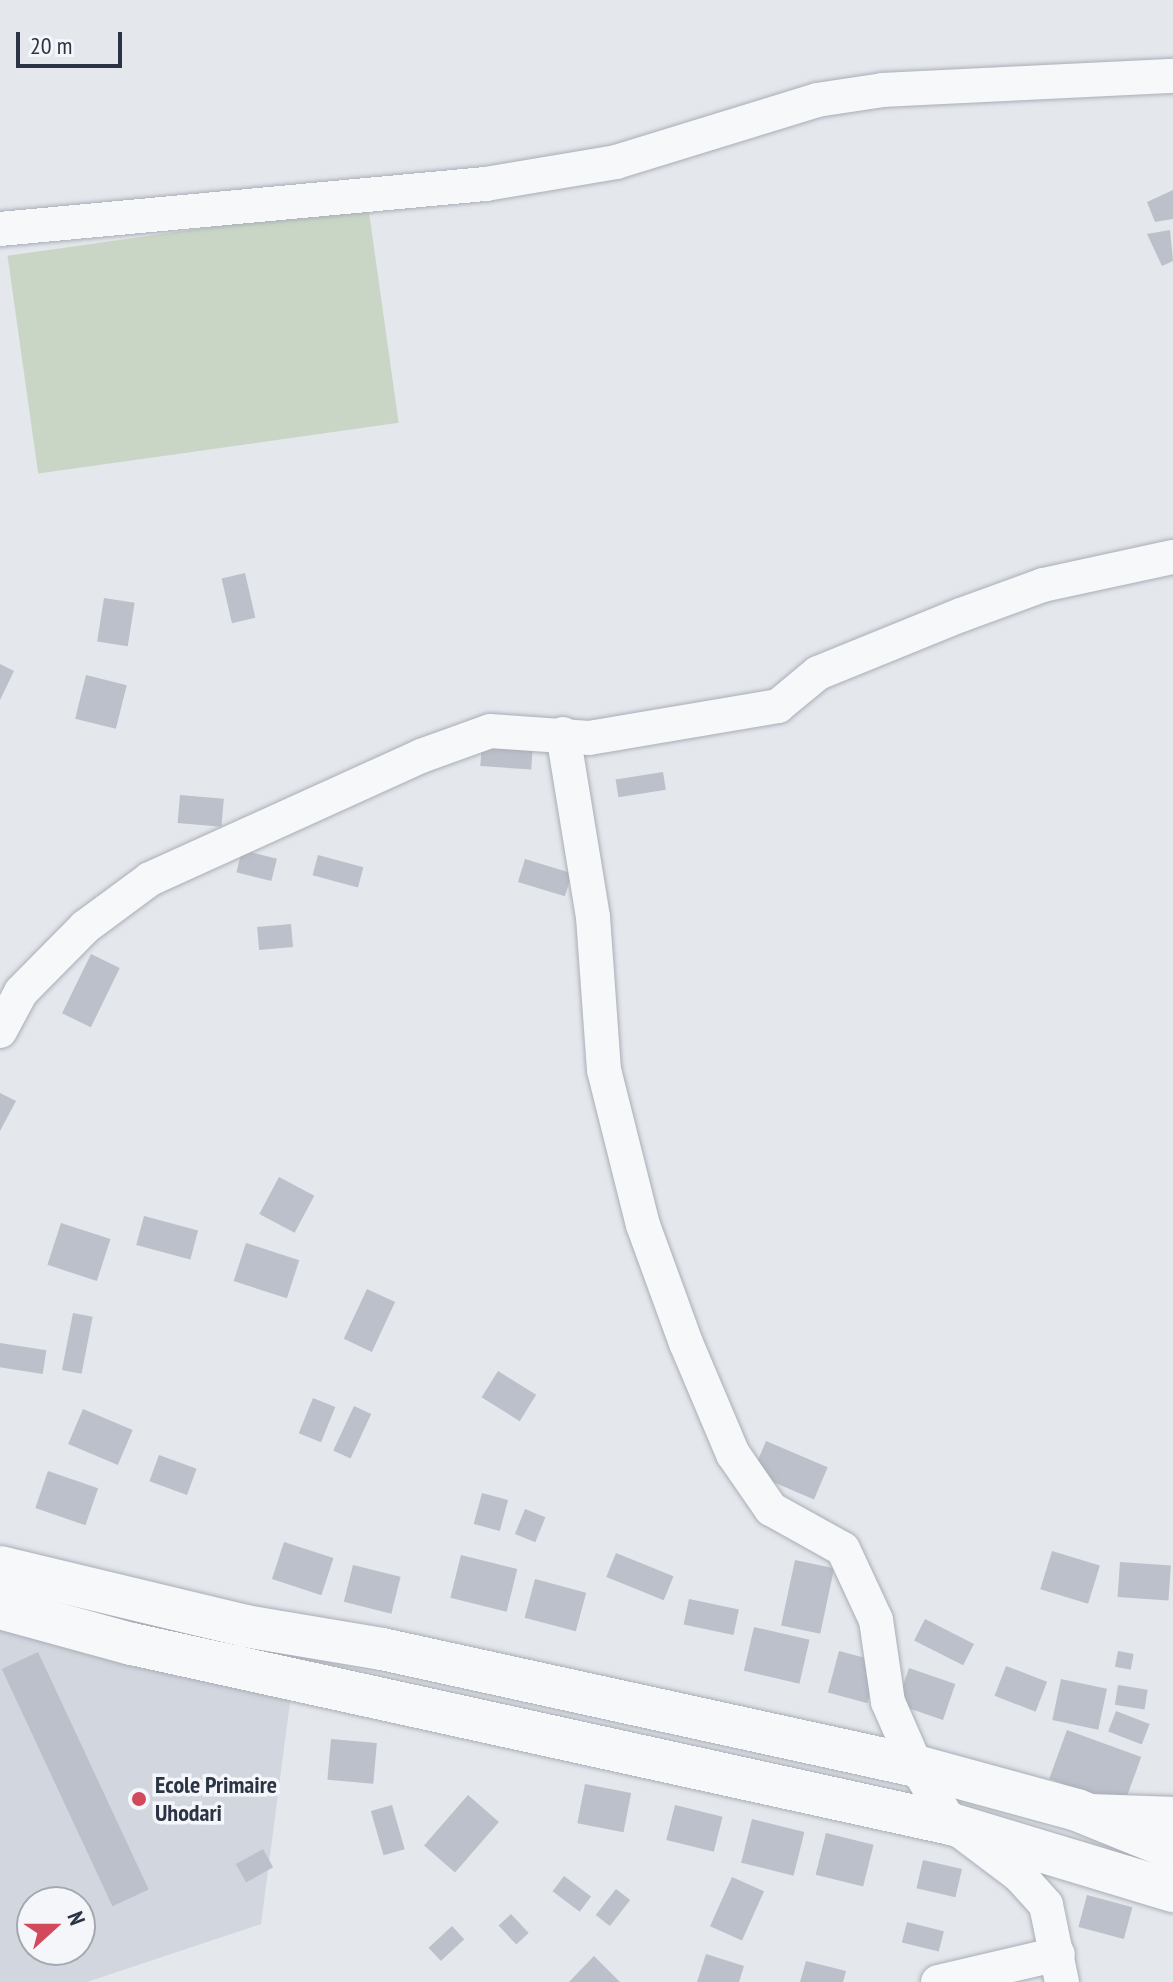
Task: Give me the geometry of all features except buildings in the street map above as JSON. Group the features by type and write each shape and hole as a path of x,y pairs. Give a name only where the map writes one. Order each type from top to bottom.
{"street":[{"path":"0,229 486,184 616,162 817,100 883,90 1173,76"},
{"path":"0,1031 21,992 53,959 150,879 490,731 589,738 670,728 778,706 818,673 961,615 1043,585 1173,557"},
{"path":"563,734 593,917 604,1070 643,1225 733,1454 771,1509 843,1549 876,1620 888,1702 916,1766 951,1824 1020,1876 1046,1905 1060,1968 938,1982"},
{"path":"0,1567 245,1626 382,1649 916,1766 1077,1810 1173,1849"},
{"path":"0,1608 132,1644 951,1824 1173,1891"},
{"path":"1077,1810 1173,1814"}],"shaded area":[{"name":"Ecole Primaire Uhodari","path":"0,1627 291,1695 261,1924 87,1982 0,1982"}],"green space":[{"path":"368,205 399,423 38,474 8,256"}],"place":[{"name":"Ecole Primaire Uhodari","path":"139,1799"}]}
